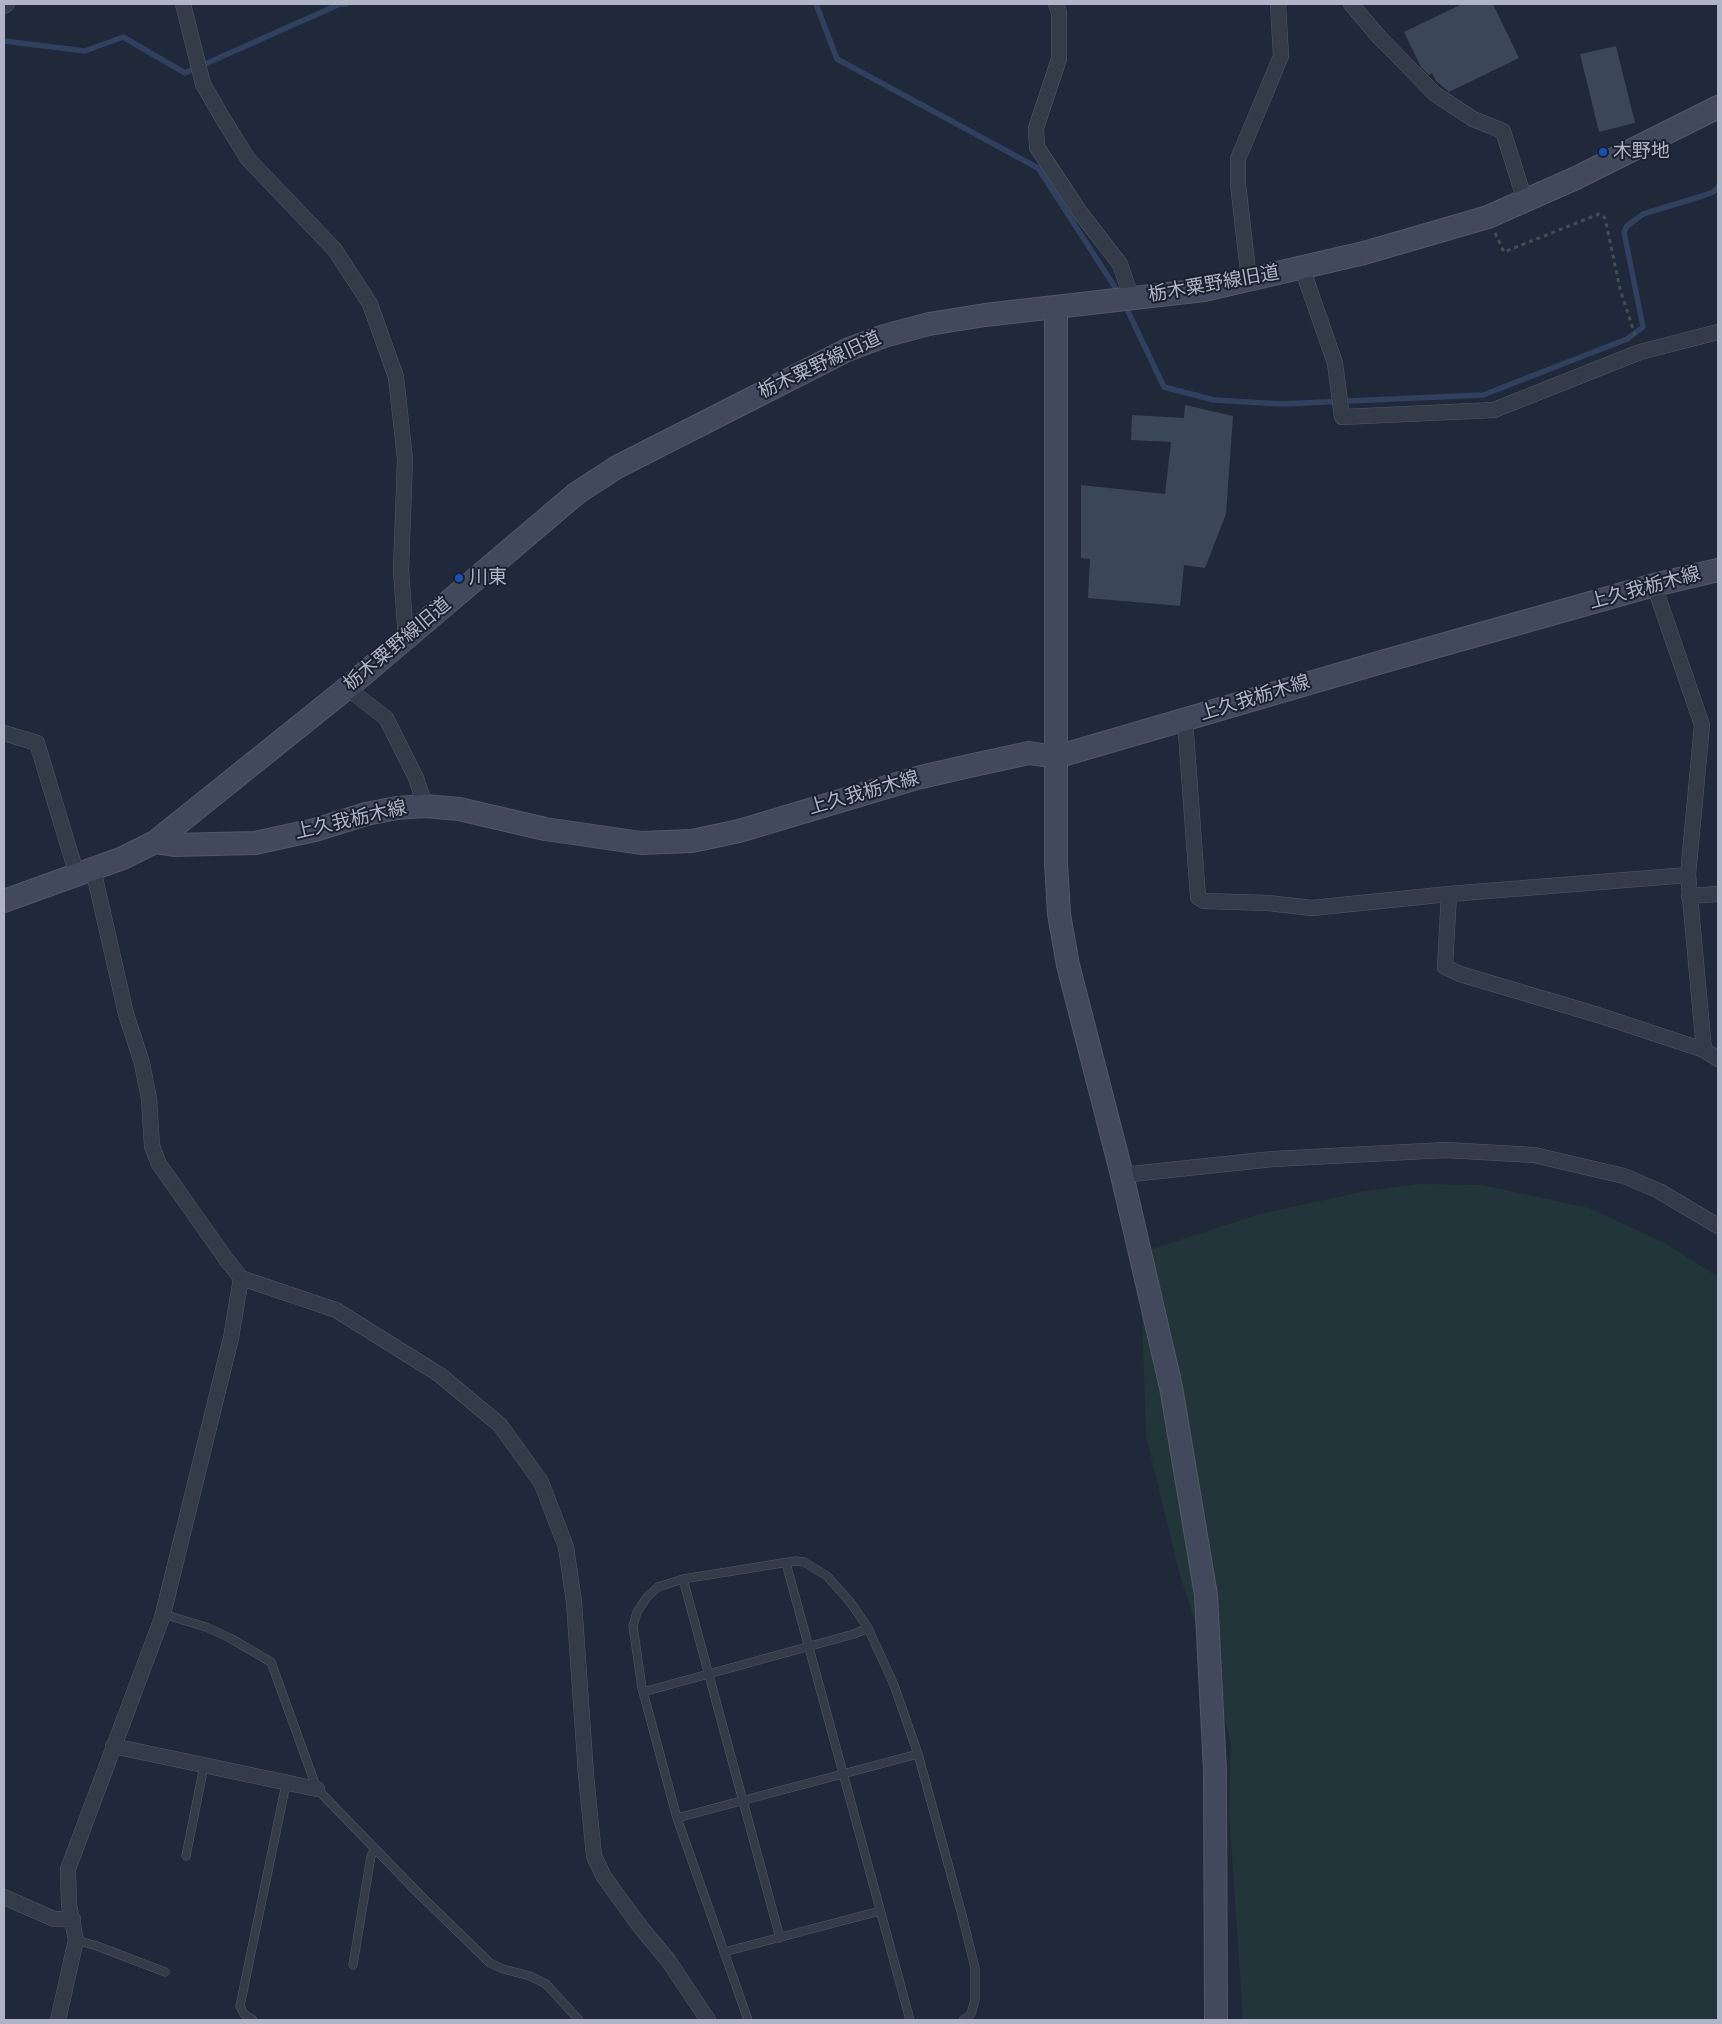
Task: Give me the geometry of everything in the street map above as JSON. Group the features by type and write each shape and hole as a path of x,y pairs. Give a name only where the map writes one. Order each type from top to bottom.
{"street":[{"path":"183,4 203,84 248,159 335,250 370,304 396,377 405,459 401,570 406,638"},
{"path":"1056,4 1058,12 1059,59 1036,128 1037,147 1079,211 1120,264 1132,300"},
{"path":"1249,280 1238,184 1238,160 1281,56 1278,4"},
{"path":"1351,4 1380,38 1435,94 1473,119 1504,131 1525,201"},
{"name":"栃木粟野線旧道","path":"155,842 347,688 577,493 617,467 847,350 884,336 929,324 985,315 1132,300 1204,290 1364,253 1488,217 1525,201 1718,106"},
{"path":"1302,268 1335,363 1342,417 1494,410 1640,352 1718,332"},
{"path":"1056,308 1056,863 1059,914 1068,965 1122,1174 1171,1386 1206,1595 1215,1770 1216,2020"},
{"name":"上久我栃木線","path":"4,901 85,872 155,842 174,845 255,844 315,830 366,814 397,808 426,806 459,809 545,828 641,843 692,841 739,831 917,778 969,766 1029,754 1056,757 1384,661 1654,585 1718,570"},
{"path":"1654,585 1702,725 1688,875 1704,1050"},
{"path":"347,688 386,718 416,778 426,806"},
{"path":"1185,720 1198,897 1204,901 1268,903 1312,908 1449,894 1688,875"},
{"path":"4,733 38,743 85,872 142,1063 149,1099 152,1146 159,1164 172,1184 241,1278 336,1310 440,1375 500,1425 541,1482 566,1547 574,1602 586,1775 594,1856 604,1877 673,1967 708,2020"},
{"path":"1449,894 1445,967 1460,974 1598,1015 1704,1050 1718,1059"},
{"path":"1689,896 1718,894"},
{"path":"1122,1174 1273,1159 1446,1150 1534,1155 1624,1176 1659,1191 1718,1226"},
{"path":"58,2020 76,1940 69,1905 68,1869 163,1614 231,1338 241,1278"},
{"path":"113,1746 286,1784 317,1789"},
{"path":"4,1897 54,1918 73,1919"}],"lane":[{"path":"748,2020 677,1818 643,1692 633,1626 637,1612 647,1597 658,1587 683,1578 804,1562 827,1576 868,1628 894,1685 918,1754 962,1915 974,1968 975,2000 971,2014 963,2020"},
{"path":"786,1563 910,2020"},
{"path":"683,1578 780,1938"},
{"path":"163,1614 206,1627 230,1638 271,1662 317,1789 420,1896 490,1963 530,1976 546,1984 579,2020"},
{"path":"643,1692 854,1634 868,1628"},
{"path":"677,1818 918,1754"},
{"path":"186,1856 204,1766"},
{"path":"253,2020 244,2014 240,2006 286,1784"},
{"path":"353,1966 372,1856 375,1849"},
{"path":"724,1952 880,1911"},
{"path":"76,1940 165,1972"}],"path":[{"path":"1488,217 1504,252 1599,214 1605,218 1620,289 1637,341"}],"green space":[{"path":"1418,1184 1482,1185 1589,1208 1665,1243 1718,1277 1718,2020 1243,2020 1229,1812 1231,1743 1221,1704 1179,1572 1146,1436 1140,1253 1260,1214 1365,1191"}],"building":[{"path":"1462,4 1493,4 1519,58 1449,92 1436,81 1432,73 1429,75 1421,67 1404,32"},
{"path":"1616,46 1635,123 1599,132 1580,54"},
{"path":"1185,405 1233,416 1226,514 1205,568 1184,565 1180,606 1088,598 1090,559 1081,558 1081,485 1165,494 1171,442 1131,440 1132,415 1184,418"}],"waterway":[{"path":"4,41 85,51 123,37 185,73 340,4 346,4"},
{"path":"816,4 837,59 1038,168 1120,295"},
{"path":"1125,305 1164,387 1214,400 1281,404 1483,395 1627,339 1643,327 1624,232 1627,226 1643,214 1713,192 1718,187"}],"place":[{"name":"木野地","path":"1603,152"},
{"name":"川東","path":"459,578"}]}
